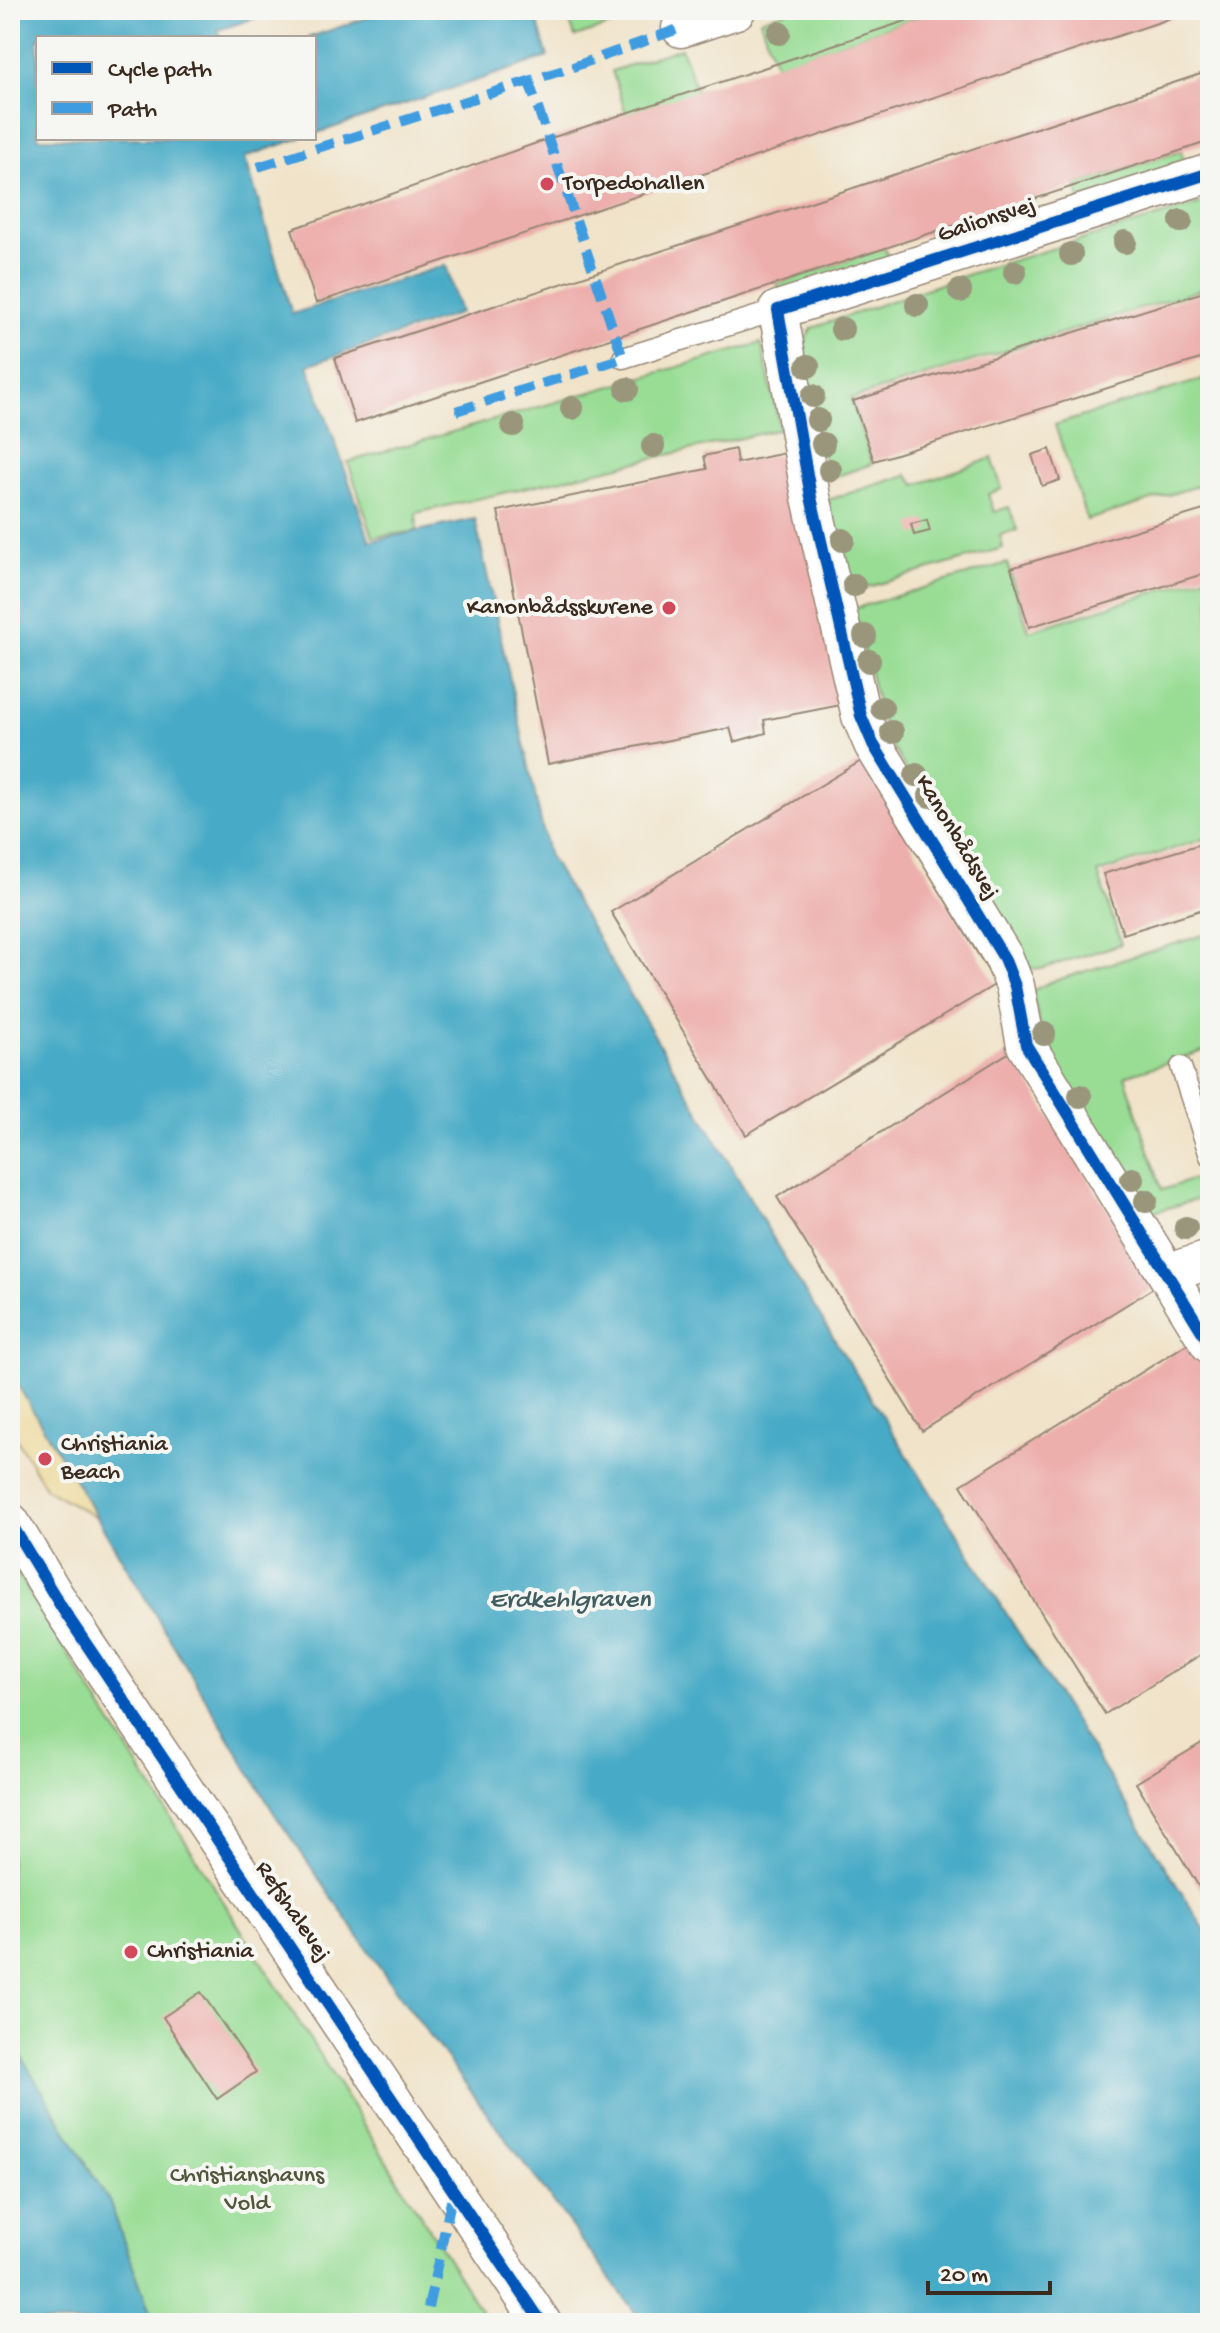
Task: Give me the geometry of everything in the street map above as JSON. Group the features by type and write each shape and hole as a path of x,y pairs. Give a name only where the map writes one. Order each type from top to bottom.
{"street":[{"path":"681,28 736,10"},
{"name":"Galionsvej","path":"778,310 1210,173"},
{"name":"Kanonbådsvej","path":"778,310 811,497 861,716 873,744 1004,958 1015,986 1026,1045 1210,1344"},
{"path":"1167,1273 1210,1260"},
{"name":"Refshalevej","path":"10,1522 62,1608 542,2323"}],"lane":[{"path":"623,358 778,310"},
{"path":"1181,1067 1210,1156"}],"green space":[{"path":"566,10 658,10 575,37"},
{"path":"791,10 939,10 776,65 760,20"},
{"path":"681,48 697,91 627,116 612,71"},
{"path":"1181,151 1188,172 1082,206 1076,185"},
{"path":"1032,200 1039,220 936,254 929,233"},
{"path":"1210,201 1210,287 851,399 872,464 828,479 799,351 812,328 975,272"},
{"path":"885,248 891,268 784,304 777,284"},
{"path":"761,343 780,429 416,513 417,531 373,537 348,462"},
{"path":"1210,377 1210,482 1087,520 1055,425"},
{"path":"992,458 1002,489 988,494 994,512 1009,507 1017,530 1000,535 1003,548 851,592 828,500 907,475 916,485"},
{"path":"1007,563 1029,631 1210,575 1210,837 1098,873 1121,944 1041,969 1025,968 886,736 853,609"},
{"path":"1210,933 1210,1049 1125,1076 1162,1190 1194,1179 1202,1198 1150,1213 1048,1059 1032,991 1050,982"},
{"name":"Christianshavns Vold","path":"10,1561 488,2323 154,2323 110,2203 10,2038"}],"sand":[{"name":"Christiania Beach","path":"10,1372 97,1518 46,1489 10,1428"}],"water":[{"name":"Erdkehlgraven","path":"10,10 280,10 218,30 220,36 36,36 36,140 295,140 245,157 292,314 446,265 460,313 308,365 370,541 475,519 548,854 806,1294 1210,1938 1210,2323 643,2323 392,1985 274,1813 10,1372"},
{"path":"390,10 534,10 548,57 316,133 316,36 313,36"},
{"path":"10,2038 110,2203 154,2323 10,2323"}],"building":[{"name":"Torpedohallen","path":"939,10 1193,11 316,303 292,229 548,139"},
{"name":"Torpedohallen","path":"1210,71 1210,141 355,423 335,358"},
{"path":"1210,290 1210,356 874,461 853,401"},
{"path":"735,449 737,463 790,452 841,705 764,720 766,733 734,742 730,728 548,764 498,511 707,469 704,456"},
{"path":"1050,449 1060,480 1042,486 1032,455"},
{"path":"1210,508 1210,572 1029,627 1011,568"},
{"path":"927,520 930,531 914,535 911,524"},
{"path":"861,761 996,984 746,1135 611,912"},
{"path":"1210,841 1210,907 1123,934 1103,874"},
{"path":"1010,1052 1155,1287 922,1431 777,1197"},
{"path":"1192,1341 1210,1370 1210,1649 1105,1714 961,1485"},
{"path":"1210,1738 1210,1905 1136,1783"},
{"path":"201,1992 256,2072 217,2099 163,2017"}],"marked path":[{"path":"258,167 570,68 681,28"},
{"path":"456,411 623,358 529,82"},
{"path":"428,2308 453,2192"}],"cycle path":[{"path":"1210,173 778,310 811,497 861,716 873,744 1004,958 1015,986 1026,1045 1210,1344"},
{"path":"10,1522 62,1608 542,2323"}],"place":[{"name":"Torpedohallen","path":"547,184"},
{"name":"Kanonbådsskurene","path":"669,608"},
{"name":"Christiania Beach","path":"45,1459"},
{"name":"Christiania","path":"131,1952"}]}
